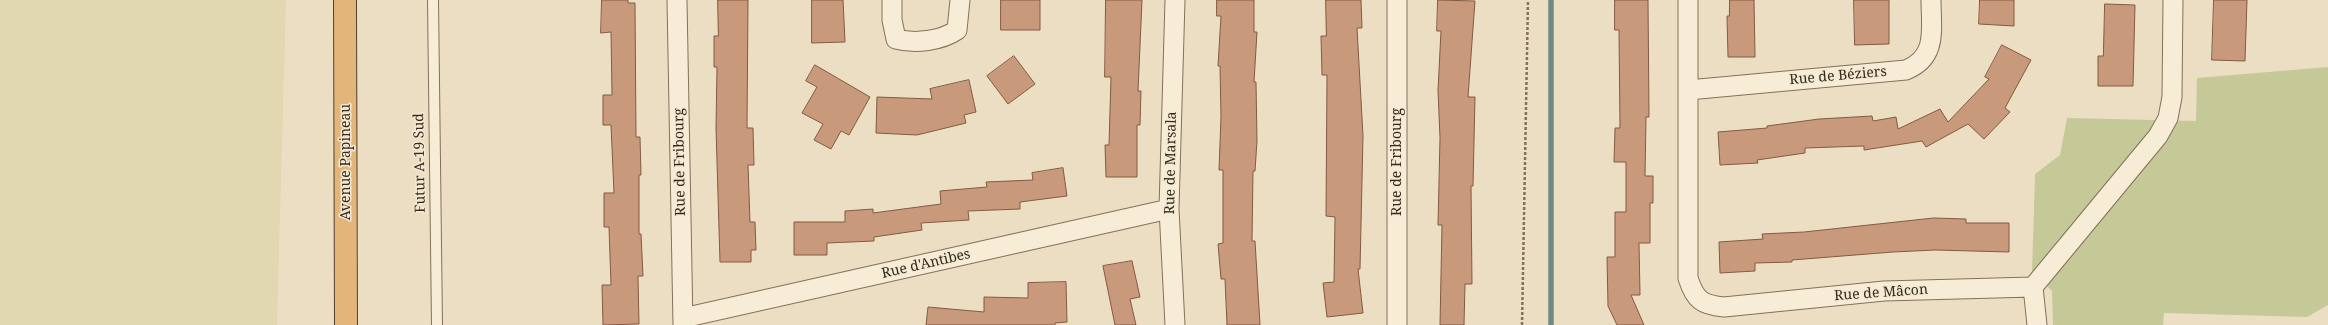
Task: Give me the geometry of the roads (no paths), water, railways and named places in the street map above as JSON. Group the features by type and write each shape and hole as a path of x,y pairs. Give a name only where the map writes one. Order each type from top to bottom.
{"highway":[{"name":"Avenue Papineau","path":"345,0 346,325"}],"street":[{"name":"Rue de Fribourg","path":"677,0 683,322"},
{"path":"892,0 892,20 896,39 910,42 949,36 957,30 960,0"},
{"name":"Rue de Marsala","path":"1175,0 1169,209 1175,325"},
{"name":"Rue de Fribourg","path":"1397,0 1397,325"},
{"name":"Rue de Mâcon","path":"1688,0 1688,278 1692,289 1699,300 1709,305 1724,307 1884,291 2033,287"},
{"name":"Rue de Béziers","path":"1688,90 1906,70 1919,64 1927,54 1930,40 1930,0"},
{"path":"2037,325 2033,287 2158,136 2168,118 2172,96 2173,0"},
{"name":"Rue d'Antibes","path":"683,322 1169,209"}],"lane":[{"name":"Futur A-19 Sud","path":"433,0 436,325"}],"waterway":[{"path":"1551,0 1551,325"}]}
